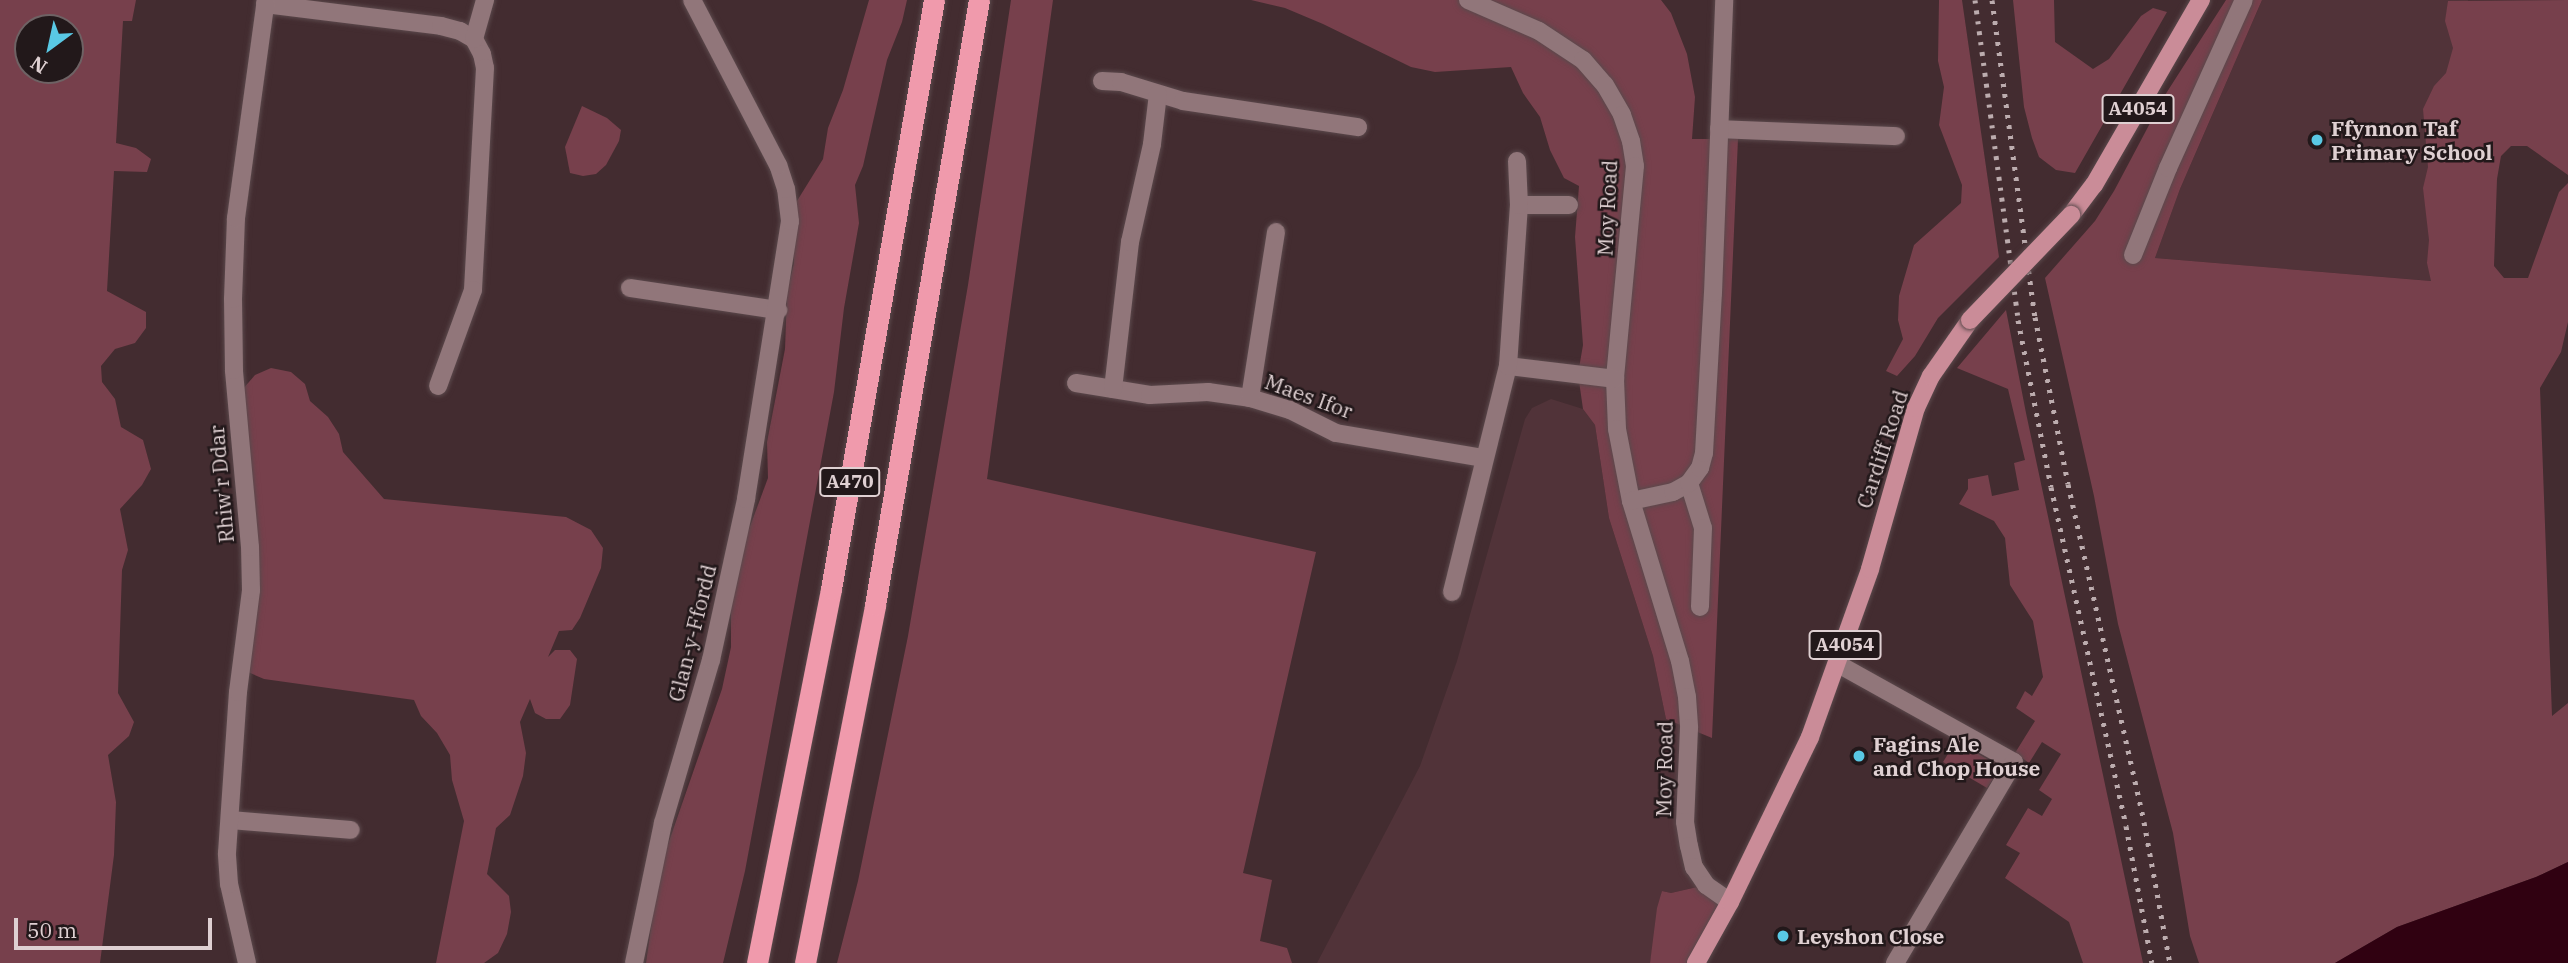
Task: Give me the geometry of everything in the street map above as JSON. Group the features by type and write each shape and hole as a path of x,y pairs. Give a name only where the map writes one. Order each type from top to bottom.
{"highway":[{"name":"A470","path":"757,963 831,589 934,0"},
{"name":"A470","path":"805,963 876,605 979,0"}],"main road":[{"name":"Cardiff Road","path":"1696,963 1730,902 1810,737 1870,569 1916,408 1931,376 1970,320 2071,215 2094,184 2201,0"}],"street":[{"path":"474,39 485,0"},
{"name":"Glan-y-Ffordd","path":"634,963 663,823 711,660 731,573 778,310 790,221 786,189 778,165 692,0"},
{"name":"Moy Road","path":"1468,0 1539,31 1583,60 1605,85 1622,115 1631,141 1635,166 1615,379 1617,429 1631,501 1680,661 1687,697 1689,728 1685,822 1694,867 1706,885 1730,902"},
{"path":"1631,501 1673,492 1689,483 1700,468 1704,453 1724,0"},
{"path":"2133,255 2168,168 2244,0"},
{"path":"266,2 441,26 460,31 474,39 482,54 485,68 472,290 439,386"},
{"name":"Rhiw'r Ddar","path":"247,963 229,884 230,820 239,692 251,590 250,547 234,370 236,218 266,2"},
{"path":"1102,81 1121,82 1208,106 1358,127"},
{"path":"1113,389 1130,242 1152,144 1158,94"},
{"path":"1719,129 1896,136"},
{"path":"1452,592 1508,366 1519,205 1517,161"},
{"path":"1519,205 1569,205"},
{"path":"1250,398 1276,232"},
{"path":"629,288 778,310"},
{"path":"1508,366 1615,379"},
{"name":"Maes Ifor","path":"1076,383 1150,394 1208,393 1250,398 1290,410 1336,433 1484,458"},
{"path":"1689,483 1703,528 1700,607"},
{"path":"1838,664 2014,762 1895,963"},
{"path":"230,820 351,830"}],"shaded area":[{"path":"0,0 136,0 132,21 123,21 116,143 136,148 151,159 147,172 114,171 107,291 146,312 146,328 135,343 115,349 101,366 102,382 115,399 121,427 143,440 151,469 142,485 120,509 128,550 122,570 118,693 134,722 129,736 108,755 116,802 114,855 100,963 0,963"},
{"path":"869,0 907,0 902,22 887,60 863,166 855,185 859,223 844,308 834,392 745,871 723,963 646,963 659,870 722,689 731,647 731,599 743,545 768,478 767,442 785,349 787,292 794,263 792,209 823,159 828,128 843,90"},
{"path":"1011,0 1053,0 987,479 1316,552 1243,873 1272,880 1260,941 1287,948 1292,963 837,963 858,881 908,636 968,285"},
{"path":"1251,0 1661,0 1671,13 1687,54 1695,97 1692,139 1738,139 1712,738 1666,719 1653,656 1609,518 1595,425 1583,409 1578,374 1583,345 1575,237 1579,186 1564,178 1550,150 1540,117 1523,93 1511,67 1435,72 1411,67 1285,8"},
{"path":"1939,0 1962,0 1999,257 1938,318 1915,356 1897,376 1886,371 1903,339 1898,320 1899,296 1914,245 1961,203 1962,185 1939,125 1944,87 1938,61"},
{"path":"2013,0 2054,0 2055,42 2093,69 2109,59 2141,16 2153,8 2167,12 2075,173 2056,170 2039,157 2032,138 2024,107"},
{"path":"2226,0 2262,0 2180,189 2155,258 2431,281 2427,263 2429,240 2423,188 2428,167 2423,109 2434,86 2446,73 2453,48 2445,21 2448,1 2568,0 2568,175 2527,146 2511,146 2501,156 2497,179 2494,266 2504,278 2528,278 2559,192 2568,183 2568,322 2561,352 2540,388 2552,716 2568,703 2568,862 2536,877 2397,927 2335,963 2199,963 2190,936 2173,833 2118,624 2094,496 2045,278 2095,221 2165,95"},
{"name":"Ffynnon Taf Primary School","path":"2262,0 2468,0 2432,281 2155,258 2180,189"},
{"path":"582,106 607,118 621,130 619,141 606,165 596,174 583,176 570,173 565,147"},
{"path":"2006,310 2143,963 2083,963 2069,922 2005,878 2020,853 2006,845 2028,808 2042,816 2052,799 2039,790 2061,754 2042,742 2029,763 2015,753 2035,721 2016,708 2025,691 2032,696 2043,677 2033,621 2010,585 2005,538 1994,521 1959,504 1968,489 1968,479 1988,475 1992,496 2019,490 2014,463 2025,460 2008,389 1957,368"},
{"path":"271,368 291,372 305,384 310,401 328,417 339,434 343,452 384,499 566,517 591,530 603,548 601,568 580,618 572,630 559,631 548,657 555,650 570,650 577,659 570,705 560,719 546,719 535,713 530,699 520,722 526,753 523,776 510,815 496,828 487,874 509,896 511,912 507,934 498,953 484,963 436,963 464,821 452,780 450,755 437,733 421,716 414,700 264,679 241,669 245,637 236,397 255,375"},
{"path":"1551,399 1583,409 1595,425 1609,518 1653,656 1666,719 1689,728 1685,822 1706,885 1671,893 1662,891 1650,963 1317,963 1420,766 1457,661 1525,419 1532,408"},
{"path":"1956,741 2001,767 1987,788 1943,762"},
{"path":"2568,862 2568,963 2335,963 2397,927 2536,877"},
{"path":"1706,885 1730,902 1696,963 1650,963 1657,908 1662,891 1671,893"}],"railway":[{"path":"1975,0 2018,320 2051,487 2126,826 2152,963"},
{"path":"1992,0 2035,317 2068,484 2144,822 2170,963"}],"place":[{"name":"Ffynnon Taf Primary School","path":"2317,140"},
{"name":"Fagins Ale and Chop House","path":"1859,756"},
{"name":"Leyshon Close","path":"1783,936"}]}
